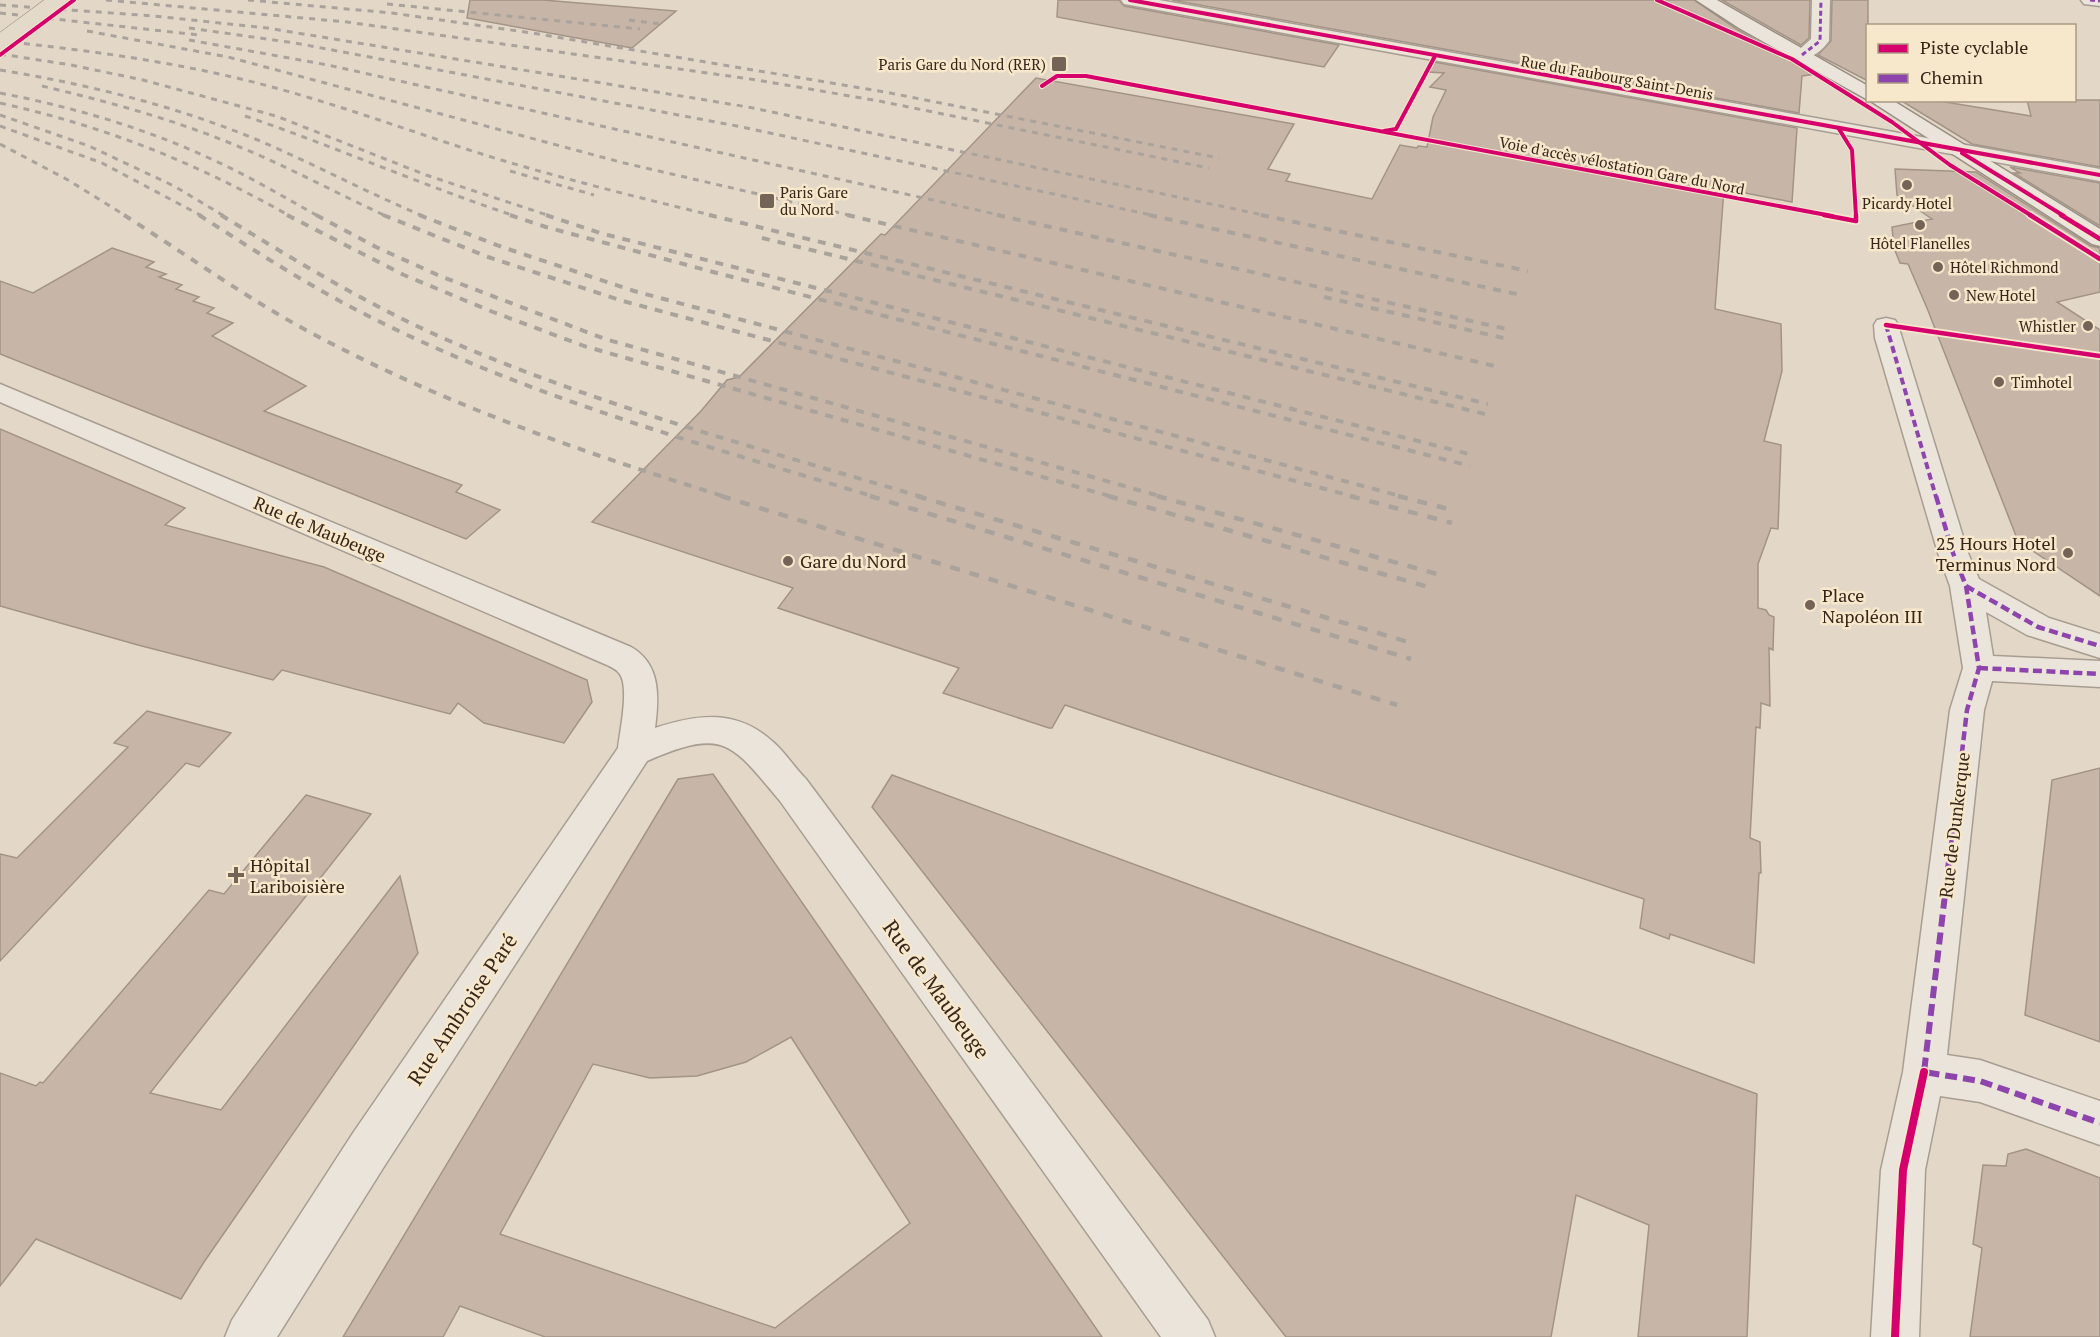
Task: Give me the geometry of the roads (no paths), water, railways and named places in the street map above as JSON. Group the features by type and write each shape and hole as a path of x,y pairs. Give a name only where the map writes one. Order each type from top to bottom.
{"main road":[{"path":"0,45 62,0"}],"street":[{"name":"Rue du Faubourg Saint-Denis","path":"1130,0 2100,175"},
{"path":"1705,0 1742,24 1802,55 1866,93"},
{"path":"1802,55 1820,41 1821,0"},
{"path":"2090,0 2100,1"},
{"path":"1881,102 2100,239"},
{"name":"Rue de Dunkerque","path":"1886,325 1953,553 1966,586 1980,668 1967,710 1924,1072 1904,1170 1895,1337"},
{"name":"Rue de Maubeuge","path":"0,392 619,656 631,664 636,671"},
{"path":"1966,586 2038,627 2100,646"},
{"path":"1980,668 2100,674"},
{"name":"Rue Ambroise Paré","path":"249,1337 369,1149 635,751 639,696 636,671"},
{"name":"Rue de Maubeuge","path":"635,751 670,736 691,730 708,729 726,732 741,738 760,752 793,790 1191,1337"},
{"path":"1924,1072 1980,1081 2100,1123"}],"railway":[{"path":"106,0 347,22 757,80 879,101 1209,168"},
{"path":"248,0 392,13 532,33 885,92 1219,158"},
{"path":"387,4 640,29"},
{"path":"0,5 154,16 267,28 748,107 1268,216"},
{"path":"0,13 199,35"},
{"path":"629,20 662,24"},
{"path":"189,28 295,43 737,126 1156,216"},
{"path":"87,31 228,57 624,163 853,216"},
{"path":"189,40 328,65 1004,216"},
{"path":"0,41 143,60 263,84 501,160 608,190 715,216"},
{"path":"0,54 71,65 143,80 276,116 426,175 550,216"},
{"path":"0,70 126,96 187,114 270,145 423,216"},
{"path":"42,86 137,111 207,134 250,151 386,216"},
{"path":"0,93 80,112 184,147 237,171 318,216"},
{"path":"0,103 77,123 149,148 219,179 290,216"},
{"path":"0,115 89,146 174,186 224,216"},
{"path":"245,116 515,216"},
{"path":"0,126 102,163 202,216"},
{"path":"0,144 68,180 126,216"},
{"path":"510,171 594,195"},
{"path":"124,215 281,316 406,380 511,424 726,497"},
{"path":"199,215 293,274 351,307 477,366 674,436 875,497"},
{"path":"221,215 363,299 452,342 509,365 684,426 922,497"},
{"path":"287,215 404,275 584,346 1113,497"},
{"path":"316,215 376,247 440,276 605,339 1163,497"},
{"path":"383,215 488,257 623,301 1355,497"},
{"path":"419,215 502,247 634,291 1404,497"},
{"path":"510,215 546,227 713,272 1470,466"},
{"path":"546,215 600,233 1473,455"},
{"path":"709,215 1488,404"},
{"path":"847,215 1499,367"},
{"path":"997,215 1511,330"},
{"path":"1149,215 1521,295"},
{"path":"1261,215 1528,271"},
{"path":"762,238 1485,414"},
{"path":"1324,297 1508,339"},
{"path":"721,496 1397,705"},
{"path":"870,496 1411,659"},
{"path":"917,496 1415,644"},
{"path":"1108,496 1432,588"},
{"path":"1157,496 1437,574"},
{"path":"1350,496 1452,523"},
{"path":"1398,496 1456,511"}],"place":[{"name":"Paris Gare du Nord (RER)","path":"1059,64"},
{"name":"Picardy Hotel","path":"1907,185"},
{"name":"Paris Gare du Nord","path":"767,201"},
{"name":"Hôtel Flanelles","path":"1920,225"},
{"name":"Hôtel Richmond","path":"1938,267"},
{"name":"New Hotel","path":"1954,295"},
{"name":"Whistler","path":"2088,326"},
{"name":"Timhotel","path":"1999,382"},
{"name":"25 Hours Hotel Terminus Nord","path":"2068,553"},
{"name":"Gare du Nord","path":"788,561"},
{"name":"Place Napoléon III","path":"1810,605"},
{"name":"Hôpital Lariboisière","path":"236,875"}]}
